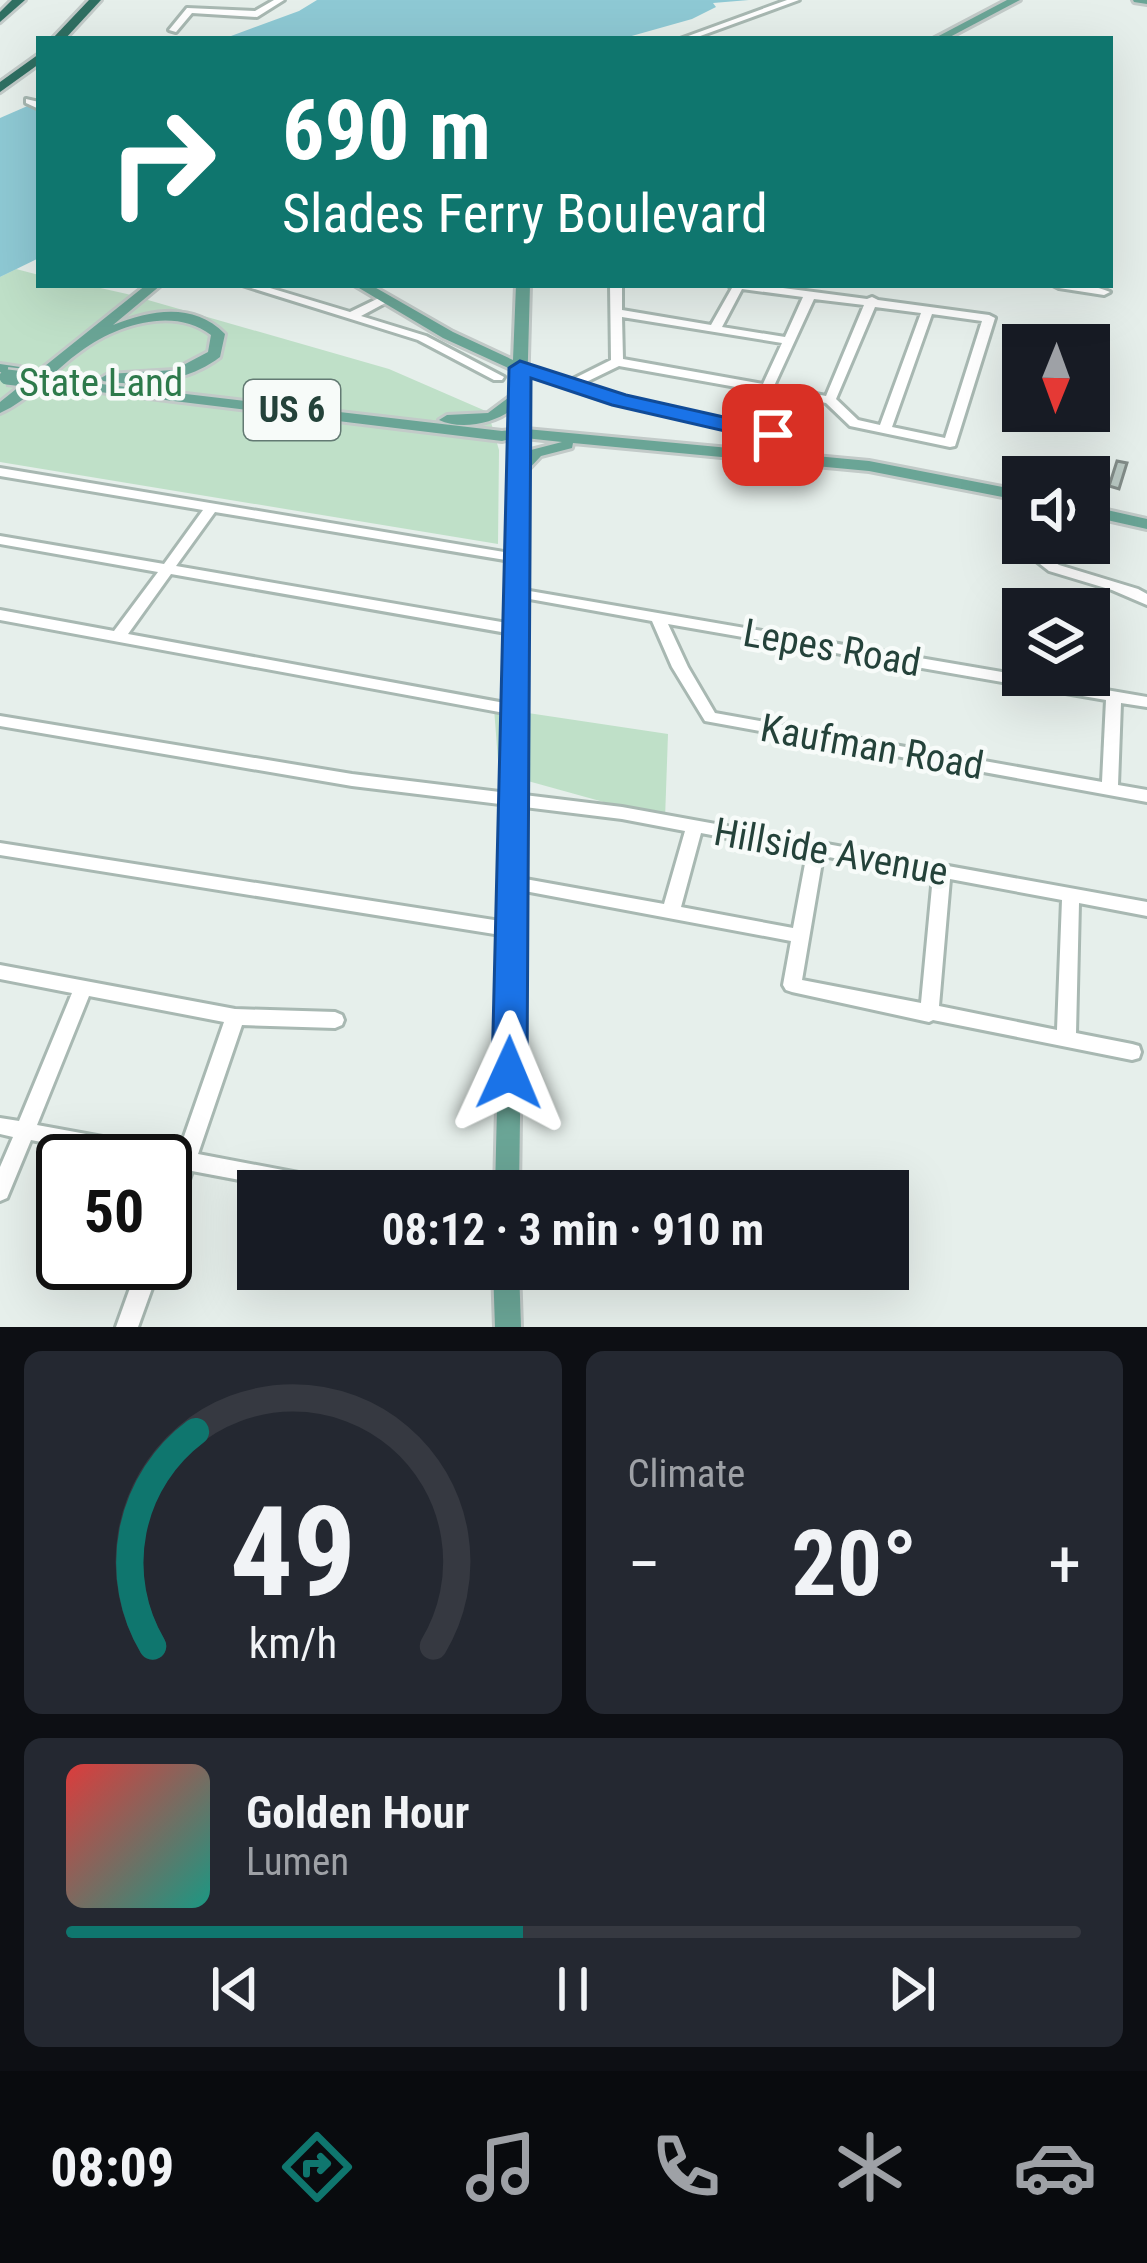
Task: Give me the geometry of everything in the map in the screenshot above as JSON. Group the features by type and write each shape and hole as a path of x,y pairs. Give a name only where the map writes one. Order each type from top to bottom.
{"highway":[{"path":"0,18 19,0"},
{"path":"61,36 95,0"},
{"path":"0,88 36,60"}],"main road":[{"path":"944,36 1015,0"},
{"path":"0,409 8,395 150,288"},
{"path":"366,288 520,368"},
{"path":"507,1170 516,799 516,473 523,288"},
{"path":"71,380 150,378 195,368 211,358 220,342 215,331 198,320 135,301"},
{"path":"80,345 144,319 198,320"},
{"name":"US 6","path":"6,373 444,420 507,428 518,434"},
{"name":"US 6","path":"71,380 498,436 518,434 869,466 1002,492"},
{"path":"444,420 492,416 519,397"},
{"path":"516,473 531,456 546,449 610,443"},
{"path":"1110,516 1147,524"},
{"path":"507,1290 508,1327"}],"street":[{"path":"693,36 795,0"},
{"path":"244,23 284,2"},
{"path":"173,30 190,10 257,14"},
{"path":"258,288 422,338 498,377"},
{"path":"616,288 616,362"},
{"path":"715,328 735,288"},
{"path":"571,386 616,362 830,400 854,422 950,442 988,318 755,288"},
{"path":"1088,288 1105,292"},
{"path":"767,389 809,297"},
{"path":"351,316 385,299"},
{"path":"830,400 872,300"},
{"path":"885,429 928,309"},
{"path":"617,314 790,341"},
{"path":"520,368 640,405 779,434 799,396"},
{"path":"0,472 517,558"},
{"path":"118,637 212,507"},
{"path":"0,540 518,630"},
{"path":"1048,564 1056,571 1116,583 1147,600"},
{"name":"Lepes Road","path":"518,593 1147,702"},
{"path":"0,615 516,710"},
{"name":"Kaufman Road","path":"658,616 710,717 1147,796"},
{"path":"1110,788 1114,697"},
{"name":"Hillside Avenue","path":"0,721 352,780 694,827 1147,909"},
{"path":"671,911 694,827"},
{"path":"0,849 513,930"},
{"path":"816,850 791,985 1132,1052"},
{"path":"928,1014 942,873"},
{"path":"514,884 801,936"},
{"path":"1066,1040 1071,896"},
{"path":"0,972 235,1017 335,1020"},
{"path":"0,1192 83,989"},
{"path":"192,1143 235,1017"},
{"path":"0,1126 44,1134"},
{"path":"192,1162 237,1171"},
{"path":"128,1327 141,1290"}],"green space":[{"name":"State Land","path":"16,269 36,274 36,288 100,288 127,294 389,369 488,412 499,450 498,544 0,462 0,277"},
{"path":"494,708 668,734 665,819 499,773"}],"water":[{"path":"317,0 749,0 713,3 716,7 692,19 632,36 231,36"},
{"path":"36,102 36,259 0,277 0,118"}],"building":[{"path":"1117,461 1127,463 1119,489 1110,483"}],"route":[{"path":"509,1073 520,368 620,400 773,435"}]}
